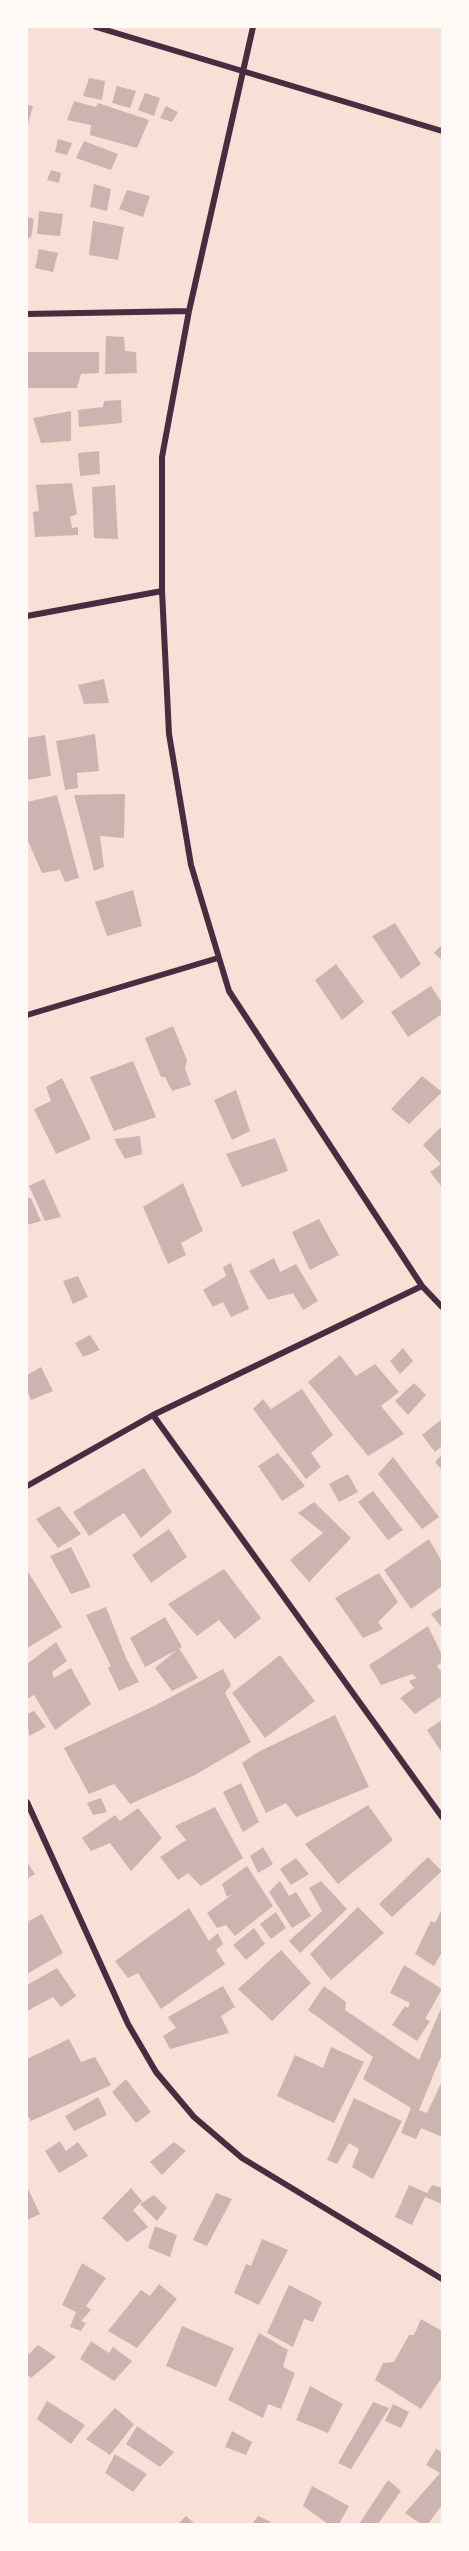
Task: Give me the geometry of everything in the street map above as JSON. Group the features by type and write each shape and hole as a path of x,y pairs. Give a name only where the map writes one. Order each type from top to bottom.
{"street":[{"path":"96,27 244,74 323,94 442,131"},
{"path":"253,27 189,311 162,457 162,591 169,734 191,865 229,991 422,1286 442,1307"},
{"path":"27,314 189,311"},
{"path":"27,616 162,591"},
{"path":"27,1015 218,958"},
{"path":"27,1486 153,1415 422,1286"},
{"path":"153,1415 442,1817"},
{"path":"27,1802 128,2024 156,2072 194,2117 242,2158 442,2279"}],"building":[{"path":"89,78 105,81 102,100 83,96"},
{"path":"117,86 136,91 130,108 112,103"},
{"path":"145,93 160,98 154,116 138,110"},
{"path":"74,101 96,107 98,103 149,120 137,148 90,135 91,125 67,120"},
{"path":"27,105 33,106 28,124 27,124"},
{"path":"166,106 178,112 172,122 160,118"},
{"path":"58,139 72,143 67,155 55,152"},
{"path":"84,141 118,154 111,170 76,158"},
{"path":"51,170 61,173 59,183 47,180"},
{"path":"94,184 111,189 107,211 90,207"},
{"path":"127,190 150,196 143,217 119,209"},
{"path":"39,211 63,214 60,236 37,234"},
{"path":"27,217 34,219 31,238 27,237"},
{"path":"93,221 124,227 118,260 89,255"},
{"path":"39,249 58,253 53,272 35,268"},
{"path":"106,336 124,337 125,351 136,352 137,373 105,374"},
{"path":"27,352 99,352 99,373 81,374 77,388 27,388"},
{"path":"121,400 122,423 79,427 78,410 103,407 104,401"},
{"path":"71,411 71,441 41,443 33,418"},
{"path":"99,451 100,474 80,476 78,453"},
{"path":"72,483 77,514 70,517 72,528 78,527 78,535 35,537 33,512 39,511 36,485"},
{"path":"115,485 118,539 94,538 92,487"},
{"path":"104,679 109,703 84,704 78,685"},
{"path":"95,734 99,771 77,773 78,788 65,790 56,741"},
{"path":"45,735 51,776 27,780 27,738"},
{"path":"125,794 124,838 100,836 104,867 94,871 74,795"},
{"path":"57,795 79,878 65,882 60,870 42,873 27,839 27,802"},
{"path":"133,890 142,926 107,936 95,902"},
{"path":"395,923 421,964 401,979 372,936"},
{"path":"442,945 442,960 434,953"},
{"path":"336,964 364,1002 342,1020 315,980"},
{"path":"431,986 442,1003 442,1014 408,1037 391,1012"},
{"path":"173,1026 187,1060 185,1068 191,1085 172,1091 165,1077 161,1077 145,1038"},
{"path":"133,1061 156,1117 114,1131 90,1077"},
{"path":"422,1076 442,1092 409,1124 391,1109"},
{"path":"62,1078 91,1139 56,1154 34,1109 51,1101 46,1087"},
{"path":"236,1090 250,1131 232,1140 214,1100"},
{"path":"442,1126 442,1187 430,1172 441,1164 423,1145"},
{"path":"140,1136 142,1154 125,1159 114,1139"},
{"path":"275,1138 288,1171 242,1187 226,1154"},
{"path":"44,1179 61,1217 45,1221 29,1186"},
{"path":"183,1183 203,1231 181,1243 186,1255 168,1264 143,1207"},
{"path":"27,1198 31,1198 41,1221 27,1225"},
{"path":"319,1219 339,1255 310,1270 292,1232"},
{"path":"274,1258 280,1272 296,1264 318,1301 303,1310 293,1293 268,1300 249,1271"},
{"path":"231,1263 249,1309 231,1317 223,1302 213,1307 203,1290 226,1276 223,1267"},
{"path":"78,1276 88,1297 73,1304 63,1281"},
{"path":"90,1335 100,1350 83,1357 75,1343"},
{"path":"403,1348 413,1361 400,1374 390,1361"},
{"path":"340,1355 356,1376 375,1364 399,1392 381,1406 404,1434 368,1456 308,1382"},
{"path":"41,1367 53,1391 31,1400 27,1390 27,1375"},
{"path":"414,1383 426,1395 408,1415 395,1401"},
{"path":"302,1389 333,1435 311,1453 321,1467 306,1479 253,1409 263,1399 271,1409"},
{"path":"442,1419 442,1446 435,1452 422,1435"},
{"path":"278,1453 305,1486 282,1501 258,1466"},
{"path":"442,1454 442,1470 435,1462"},
{"path":"393,1457 439,1517 422,1529 378,1474"},
{"path":"144,1468 172,1512 141,1538 124,1513 89,1536 73,1512"},
{"path":"348,1474 358,1492 339,1502 329,1484"},
{"path":"373,1491 403,1530 388,1540 358,1502"},
{"path":"314,1502 351,1538 309,1582 290,1560 323,1533 298,1513"},
{"path":"59,1506 81,1534 58,1548 36,1519"},
{"path":"169,1529 187,1557 151,1583 132,1555"},
{"path":"429,1539 442,1562 442,1586 411,1609 384,1570"},
{"path":"71,1547 91,1587 71,1594 50,1556"},
{"path":"224,1569 261,1618 235,1639 219,1620 197,1636 168,1604"},
{"path":"27,1570 62,1627 27,1648"},
{"path":"379,1573 398,1602 378,1622 383,1629 363,1638 335,1598"},
{"path":"106,1607 126,1658 139,1682 119,1691 108,1668 111,1666 86,1615"},
{"path":"442,1607 442,1628 431,1614"},
{"path":"165,1617 182,1647 145,1667 130,1638"},
{"path":"428,1626 442,1655 442,1662 437,1666 442,1673 442,1696 415,1714 400,1698 414,1688 409,1681 417,1678 412,1674 381,1685 369,1665"},
{"path":"56,1642 67,1661 52,1672 54,1678 71,1668 91,1704 55,1730 34,1695 27,1699 27,1664"},
{"path":"179,1648 198,1678 172,1691 155,1668"},
{"path":"280,1655 315,1701 265,1738 232,1693"},
{"path":"223,1669 231,1685 225,1693 251,1742 195,1775 130,1804 114,1784 89,1794 64,1748 156,1705"},
{"path":"34,1711 46,1727 29,1736 27,1714"},
{"path":"335,1715 369,1787 296,1817 286,1803 266,1813 242,1763 258,1752"},
{"path":"442,1720 442,1753 427,1730"},
{"path":"241,1783 259,1822 243,1832 223,1792"},
{"path":"101,1798 107,1812 93,1815 87,1803"},
{"path":"368,1805 393,1840 338,1884 305,1844"},
{"path":"215,1807 243,1858 201,1886 188,1873 178,1880 160,1857 186,1840 175,1826"},
{"path":"138,1808 162,1838 131,1871 110,1843 91,1851 82,1838 115,1815 120,1821"},
{"path":"263,1847 273,1864 258,1873 250,1856"},
{"path":"428,1857 442,1871 392,1917 379,1904"},
{"path":"296,1858 309,1874 291,1885 280,1869"},
{"path":"27,1862 35,1874 27,1879"},
{"path":"247,1866 273,1906 235,1936 226,1925 217,1928 207,1913 234,1893 227,1897 222,1884"},
{"path":"280,1881 289,1896 296,1892 311,1916 292,1928 269,1892"},
{"path":"321,1881 347,1909 300,1953 289,1941 322,1911 309,1888"},
{"path":"358,1907 384,1933 331,1980 310,1954"},
{"path":"189,1908 209,1941 218,1933 223,1944 216,1950 225,1964 161,2009 138,1973 128,1978 115,1961"},
{"path":"442,1909 442,1952 434,1966 415,1954 431,1921 435,1923"},
{"path":"276,1912 286,1928 271,1939 260,1924"},
{"path":"42,1914 63,1953 27,1974 27,1922"},
{"path":"254,1928 265,1944 246,1960 233,1945"},
{"path":"281,1950 311,1983 272,2021 238,1989"},
{"path":"404,1965 442,1989 425,2019 430,2021 417,2041 392,2025 405,2006 408,2008 410,2003 390,1993"},
{"path":"57,1968 76,1996 61,2007 53,1997 27,2011 27,1985"},
{"path":"223,1986 235,2007 221,2016 229,2033 170,2049 163,2036 176,2028 168,2017"},
{"path":"324,1986 346,2002 345,2010 419,2060 442,2006 442,2054 419,2110 427,2113 442,2081 442,2137 421,2128 416,2139 401,2133 411,2108 363,2079 373,2057 308,2010"},
{"path":"69,2039 81,2062 95,2057 111,2085 31,2121 27,2114 27,2059"},
{"path":"331,2047 364,2062 334,2123 277,2096 295,2055 323,2068"},
{"path":"126,2079 151,2112 136,2123 112,2092"},
{"path":"98,2097 107,2115 74,2131 65,2116"},
{"path":"354,2098 402,2121 373,2179 352,2167 359,2149 349,2143 337,2164 327,2160"},
{"path":"60,2141 66,2151 78,2142 88,2156 59,2173 45,2151"},
{"path":"174,2142 186,2151 162,2175 150,2162"},
{"path":"409,2185 427,2193 432,2185 442,2188 442,2204 425,2197 412,2225 395,2217"},
{"path":"27,2187 40,2214 27,2220"},
{"path":"131,2188 142,2201 133,2210 148,2227 127,2242 102,2218"},
{"path":"216,2193 232,2199 207,2246 193,2240"},
{"path":"154,2195 167,2208 157,2221 140,2204"},
{"path":"155,2226 177,2235 170,2257 148,2248"},
{"path":"262,2239 288,2250 259,2305 234,2293 246,2264 251,2266"},
{"path":"82,2263 106,2278 86,2306 91,2310 81,2321 86,2323 81,2331 70,2327 76,2312 62,2305"},
{"path":"159,2284 177,2299 137,2348 108,2331 141,2290 150,2296"},
{"path":"289,2285 322,2302 313,2322 304,2319 293,2347 267,2333"},
{"path":"421,2319 442,2331 442,2377 421,2409 375,2380 383,2363 394,2362 409,2335 414,2335"},
{"path":"182,2326 234,2348 216,2387 166,2366"},
{"path":"259,2333 288,2350 283,2367 295,2373 281,2409 268,2404 263,2418 228,2400"},
{"path":"91,2341 109,2353 113,2347 132,2361 114,2381 80,2359"},
{"path":"38,2345 56,2357 31,2378 27,2374 27,2356"},
{"path":"310,2386 343,2404 328,2433 296,2420"},
{"path":"47,2401 85,2425 71,2444 37,2419"},
{"path":"373,2402 389,2408 351,2469 338,2463"},
{"path":"393,2404 409,2412 401,2428 385,2421"},
{"path":"115,2408 134,2424 110,2455 86,2439"},
{"path":"137,2426 174,2452 160,2467 126,2444"},
{"path":"232,2431 252,2442 246,2455 225,2447"},
{"path":"436,2449 442,2452 442,2505 428,2524 421,2524 405,2513 440,2473 426,2465"},
{"path":"115,2454 147,2474 133,2492 105,2473"},
{"path":"388,2480 401,2491 378,2524 359,2524"},
{"path":"312,2486 349,2506 339,2524 328,2524 303,2506"},
{"path":"186,2516 195,2524 178,2524"},
{"path":"258,2516 271,2522 270,2524 252,2524"}]}
